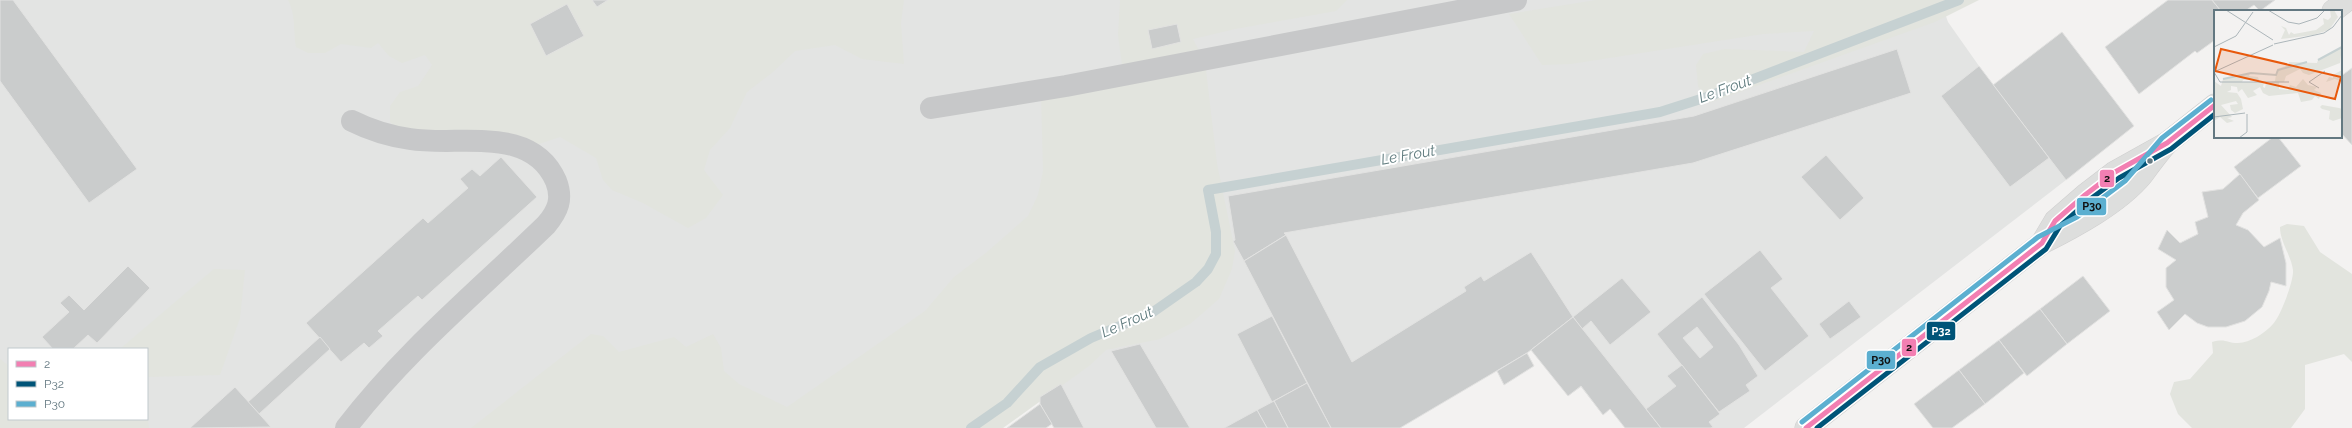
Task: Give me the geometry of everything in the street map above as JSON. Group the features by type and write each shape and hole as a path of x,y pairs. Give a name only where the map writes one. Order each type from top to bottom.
{"main road":[{"path":"1806,428 2042,242 2055,221 2080,199 2115,172 2167,143 2214,106"}],"street":[{"path":"931,108 1066,86 1516,0"},
{"path":"346,428 366,401 398,366 546,225 556,214 560,200 558,186 552,171 540,158 518,145 493,141 411,139 371,130 352,121"}],"shaded area":[{"path":"0,0 1946,0 1941,2 1948,22 1979,66 2066,180 1744,428 1625,428 1610,409 1603,415 1581,387 1568,396 1531,350 1400,428 1054,428 1039,401 958,428 0,428"},
{"path":"288,0 904,0 901,23 904,64 862,59 835,45 795,51 773,72 747,92 730,128 710,150 704,170 723,195 706,218 688,228 641,202 612,190 603,180 596,158 560,137 509,154 483,151 462,130 421,135 401,133 390,122 390,106 400,92 418,86 432,65 425,55 402,63 389,56 378,43 371,48 341,44 325,53 308,53 296,47 291,5"},
{"path":"1120,0 1347,0 1336,11 1235,29 1193,39 1205,62 1217,164 1235,251 1232,269 1219,299 1190,324 1160,339 1106,350 1089,366 1003,428 471,428 591,334 603,336 619,352 674,337 686,347 713,334 721,348 724,371 739,384 787,407 925,311 954,277 987,252 1028,216 1038,195 1043,171 1041,95 1124,80 1118,35"},
{"path":"1596,0 1979,0 1935,22 1709,103 1698,86 1696,65 1703,54 1725,49 1804,52 1814,31 1763,34 1571,64 1542,65 1509,14"},
{"path":"2287,224 2304,226 2320,252 2352,274 2352,362 2344,354 2305,365 2305,409 2291,428 2192,428 2178,414 2170,394 2174,382 2190,379 2213,353 2212,342 2223,341 2243,343 2262,334 2276,320 2286,298 2293,275 2292,264 2280,233 2280,227"},
{"path":"214,269 245,270 240,318 220,375 148,377 148,348 121,348"},
{"path":"0,359 8,365 8,420 148,420 149,428 0,428"}],"building":[{"path":"0,0 13,0 137,169 89,203 0,81"},
{"path":"592,0 608,0 597,7"},
{"path":"2168,0 2212,0 2220,10 2214,10 2214,41 2197,53 2195,51 2139,94 2105,47"},
{"path":"2212,0 2275,0 2261,10 2259,10 2254,5 2246,10 2220,10"},
{"path":"567,4 584,36 546,56 530,24"},
{"path":"1177,24 1181,42 1152,49 1148,30"},
{"path":"2062,32 2134,126 2066,180 1993,85"},
{"path":"1897,49 1911,93 1693,163 1284,233 1286,235 1244,261 1233,241 1235,240 1228,196 1694,116"},
{"path":"1979,66 2049,158 2010,187 1941,96"},
{"path":"2352,68 2352,145 2342,134 2342,75"},
{"path":"2272,138 2279,138 2301,166 2258,198 2234,167"},
{"path":"1826,155 1864,198 1840,220 1801,177"},
{"path":"501,157 537,197 422,300 418,296 378,331 383,336 369,348 364,343 341,362 306,323 423,218 428,223 468,188 460,179 472,169 480,176"},
{"path":"2240,174 2259,200 2243,213 2236,225 2248,230 2264,247 2280,238 2286,263 2286,286 2271,282 2262,307 2245,321 2226,327 2208,327 2197,323 2185,314 2169,330 2157,312 2174,300 2166,287 2166,268 2176,260 2158,249 2167,230 2180,243 2198,234 2195,222 2208,217 2202,192 2223,189"},
{"path":"1286,235 1352,362 1466,291 1464,287 1481,276 1484,281 1531,252 1573,317 1527,353 1400,428 1331,428 1244,261"},
{"path":"1760,250 1783,279 1771,288 1809,336 1765,371 1704,294"},
{"path":"128,266 150,288 97,343 88,335 74,348 52,348 42,337 69,312 60,303 69,295 84,310"},
{"path":"2083,276 2110,311 2067,344 2040,309"},
{"path":"1622,278 1651,312 1610,345 1591,321 1582,329 1573,317"},
{"path":"1702,297 1739,345 1758,376 1746,385 1750,391 1719,412 1657,334","holes":["1697,327 1713,347 1700,358 1683,338"]},
{"path":"1849,301 1861,317 1830,339 1819,324"},
{"path":"2040,309 2067,344 2027,376 1999,340"},
{"path":"1272,316 1307,383 1272,402 1237,334"},
{"path":"1573,317 1661,428 1625,428 1610,409 1603,415 1581,386 1568,396 1531,350"},
{"path":"320,337 330,349 259,414 248,402"},
{"path":"1999,340 2024,373 1985,404 1959,370"},
{"path":"1140,344 1190,428 1156,428 1111,351"},
{"path":"1527,353 1534,366 1504,385 1497,371"},
{"path":"1682,365 1720,414 1709,422 1713,427 1711,428 1661,428 1646,409 1676,386 1667,376"},
{"path":"1959,370 1985,404 1952,428 1933,428 1914,404"},
{"path":"1307,383 1331,428 1288,428 1274,401"},
{"path":"1061,384 1084,428 1054,428 1040,404 1040,397"},
{"path":"235,387 271,427 190,428"},
{"path":"1274,401 1288,428 1267,428 1257,410"},
{"path":"1040,404 1052,424 1046,428 1007,428"},
{"path":"1257,410 1267,428 1224,428"}],"waterway":[{"name":"Le Frout","path":"971,428 1007,403 1040,367 1091,338 1153,312 1196,282 1208,269 1216,254 1216,232 1208,190 1660,112 1707,97 1959,0"}],"transit line":[{"name":"P30","path":"1802,422 2038,237 2077,217 2125,181 2162,138 2211,100"},
{"name":"2","path":"1806,428 2042,243 2055,221 2085,195 2115,172 2167,143 2214,106"},
{"name":"P32","path":"1817,428 2046,249 2060,226 2089,200 2119,178 2171,149 2214,115"}]}
